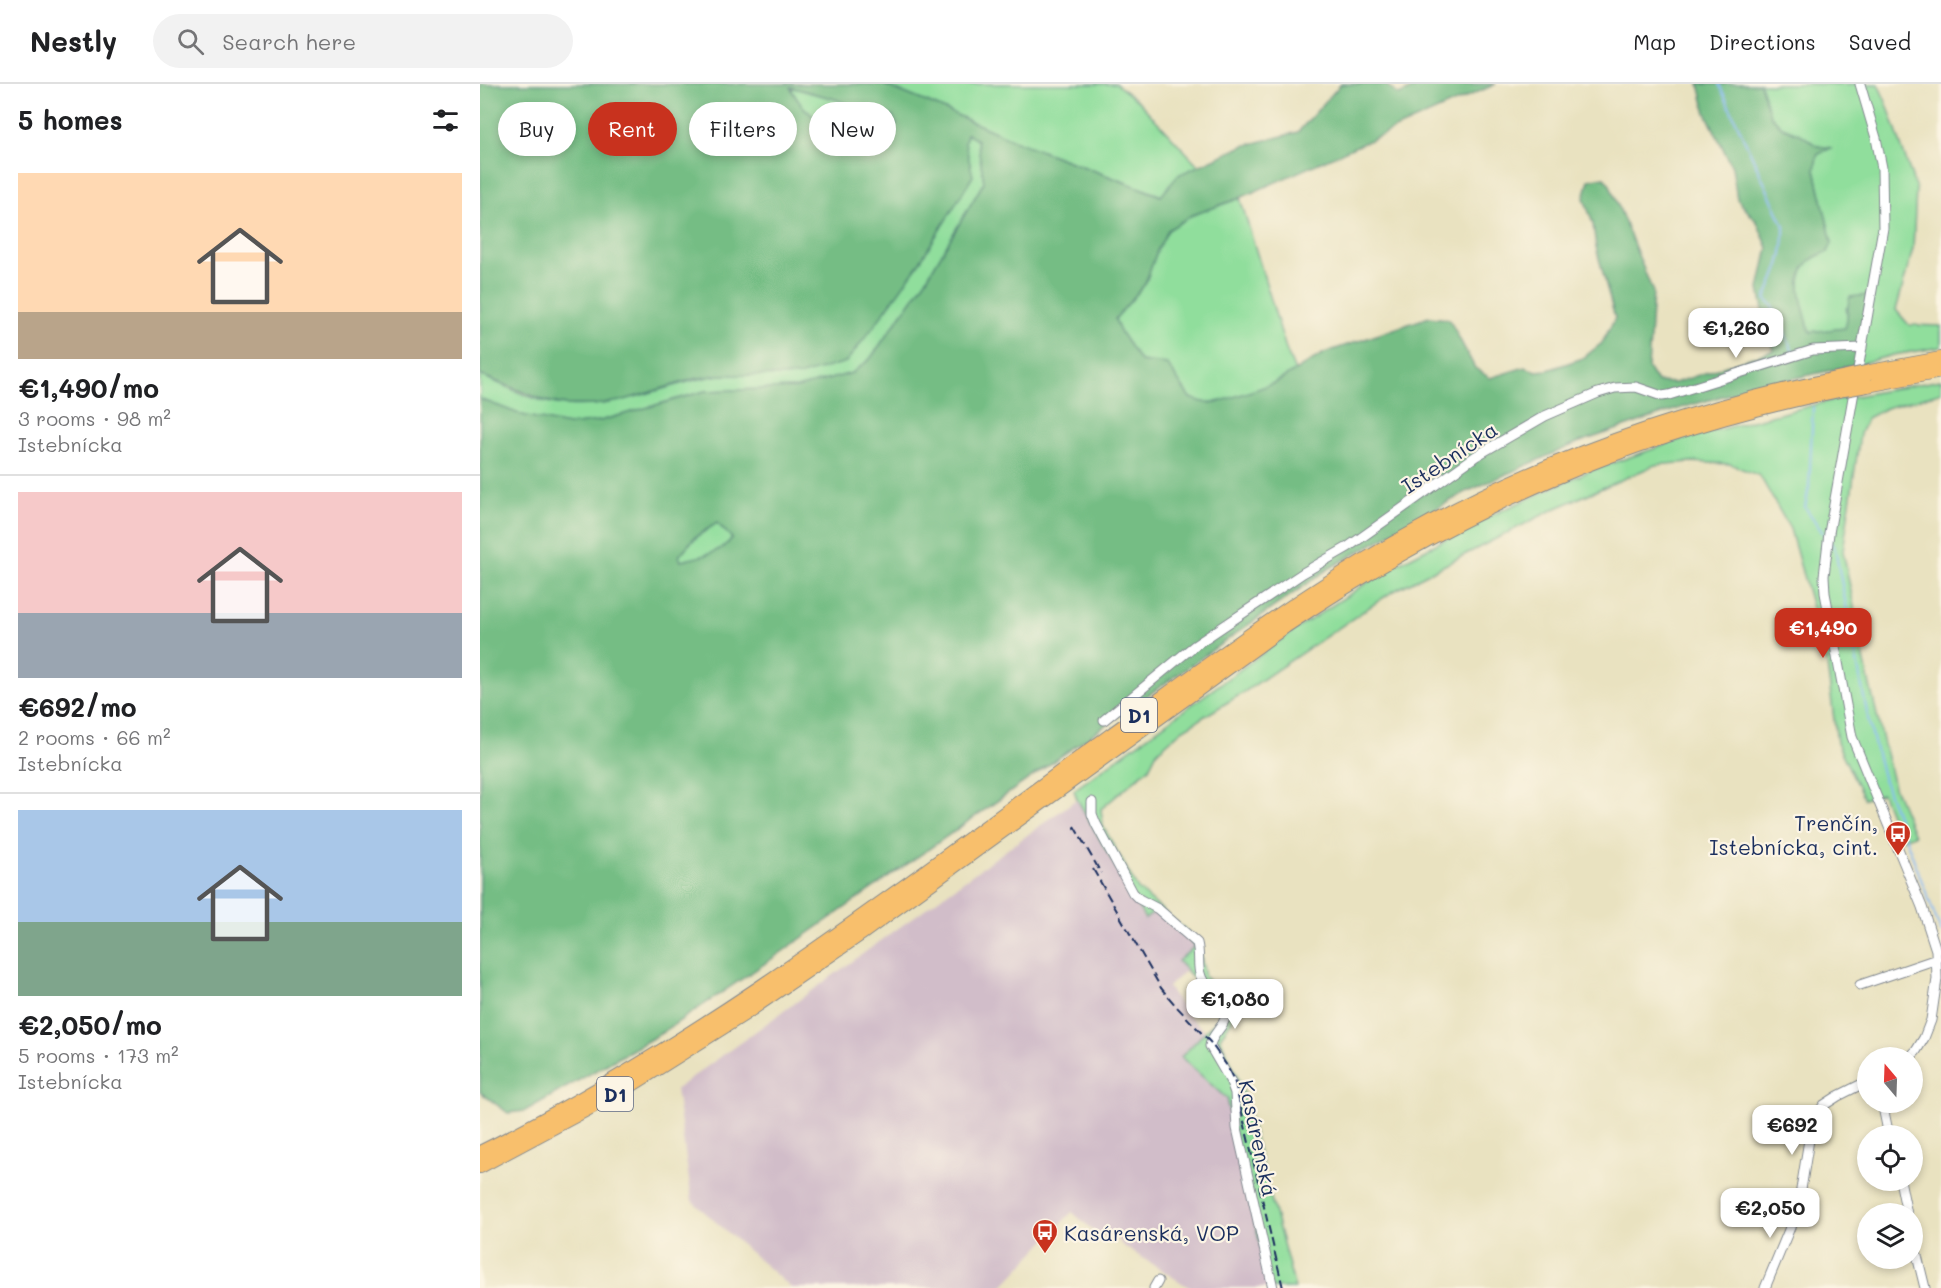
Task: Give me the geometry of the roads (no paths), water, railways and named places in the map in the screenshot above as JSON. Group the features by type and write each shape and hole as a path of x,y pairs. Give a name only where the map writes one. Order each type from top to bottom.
{"highway":[{"name":"D1","path":"480,1166 626,1088 736,1019 860,934 1276,632 1414,545 1551,478 1651,440 1941,359"},
{"name":"D1","path":"480,1153 619,1078 735,1006 853,924 1233,647 1320,587 1409,534 1501,487 1616,440 1686,416 1749,398 1941,371"}],"street":[{"path":"1860,84 1882,168 1884,208 1881,247 1829,533 1824,576 1825,593 1852,737 1933,937 1938,964 1937,1006 1918,1047"},
{"name":"Istebnícka","path":"1104,720 1194,646 1303,573 1347,547 1476,456 1545,416 1615,388 1636,387 1662,396 1670,395 1814,350 1862,348"},
{"name":"Kasárenská","path":"1092,802 1092,814 1096,824 1133,893 1139,899 1158,909 1197,943 1200,975 1226,1011 1225,1020 1217,1030 1210,1046 1235,1093 1237,1128 1273,1288"},
{"path":"1860,985 1938,964"},
{"path":"1765,1288 1798,1208 1812,1120 1824,1106 1857,1087"},
{"path":"1920,1269 1925,1288"}],"waterway":[{"path":"1719,84 1784,226 1782,255 1765,299 1772,305 1793,352"},
{"path":"1813,407 1809,487 1805,507 1825,536"},
{"path":"1831,543 1835,549 1869,723 1884,781 1941,932"}],"railway":[{"path":"1074,826 1101,873"},
{"path":"1093,869 1161,988 1210,1042 1227,1066 1235,1083 1283,1288"}],"place":[{"name":"Trenčín, Istebnícka, cint.","path":"1898,857"},
{"name":"Kasárenská, VOP","path":"1045,1255"}]}
